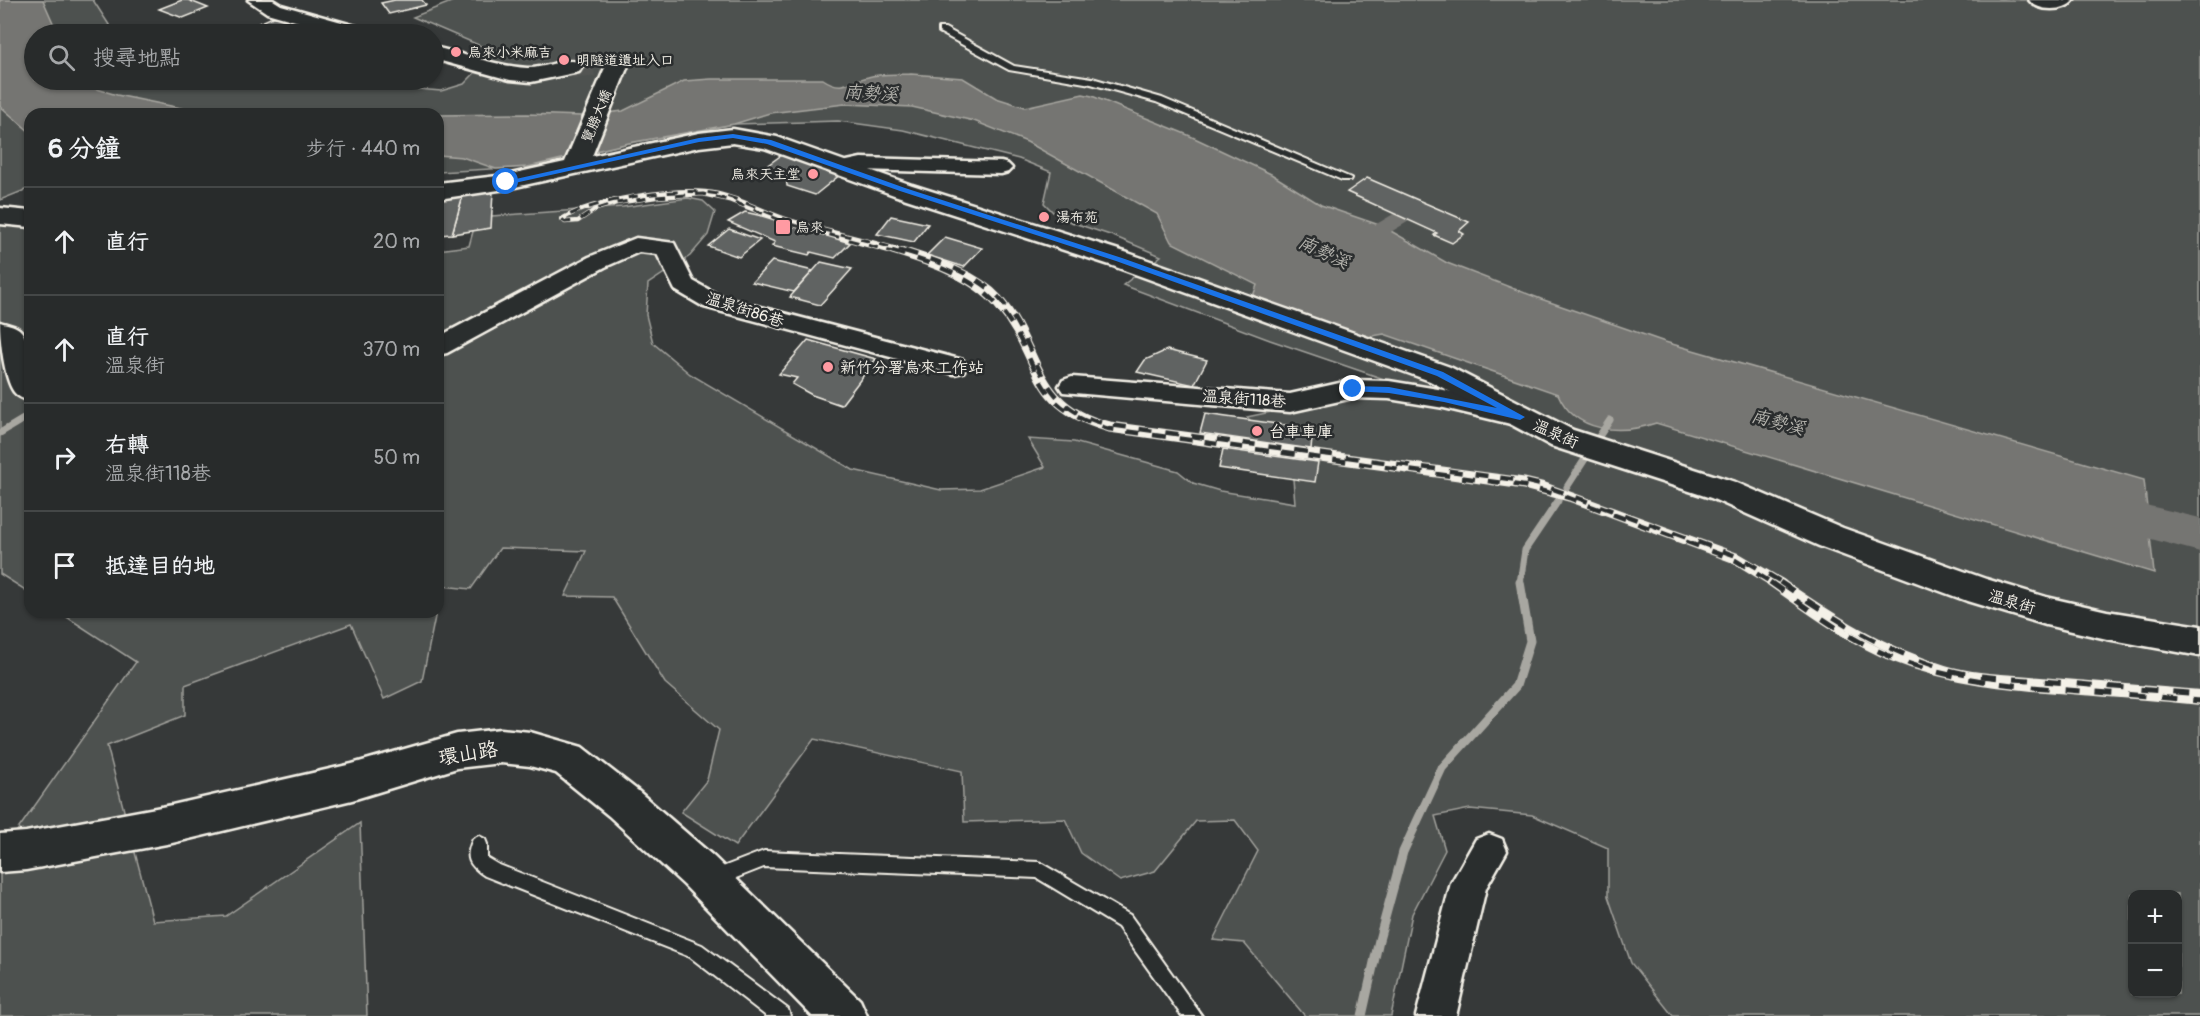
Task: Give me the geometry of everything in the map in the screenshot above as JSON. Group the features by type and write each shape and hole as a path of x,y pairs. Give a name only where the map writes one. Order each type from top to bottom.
{"street":[{"path":"258,0 274,9 327,24"},
{"path":"2038,0 2044,3 2065,0"},
{"path":"444,56 510,73 531,75 571,67"},
{"name":"覽勝大橋","path":"578,160 618,63"},
{"name":"溫泉街","path":"444,190 506,182 578,160 699,140 733,136 769,142 840,168 1119,260 1440,374 1562,438 1723,490 1831,537 1979,591 2056,614 2200,641"},
{"path":"840,168 861,164 1001,168"},
{"path":"0,216 24,218"},
{"name":"溫泉街86巷","path":"444,344 597,262 636,245 666,248 683,285 713,302 954,366"},
{"path":"0,330 11,335 24,387"},
{"name":"溫泉街118巷","path":"1072,386 1290,403 1353,389 1389,390 1444,399 1520,417"},
{"name":"環山路","path":"0,853 26,851 172,824 352,782 457,751 501,746 531,749 568,759 623,802 709,881 844,1016"},
{"path":"1436,1016 1469,883 1489,851"}],"lane":[{"path":"942,30 1012,68 1092,81 1159,100 1346,178"},
{"path":"479,844 478,862 491,870 696,951 781,1016"},
{"path":"709,881 764,859 1039,870 1124,921 1193,1016"}],"shaded area":[{"path":"0,0 93,0 109,24 24,24 24,90 441,91 464,84 495,52 444,30 444,24 429,24 413,17 456,0 2200,0 2200,1016 1673,1016 1631,963 1608,896 1608,848 1532,815 1470,809 1435,816 1445,850 1412,914 1391,1016 1305,1016 1244,943 1213,940 1258,851 1235,820 1196,821 1155,871 1120,881 1081,853 1065,819 964,822 962,771 814,739 735,846 681,812 707,780 719,730 665,683 612,597 565,596 586,551 500,548 471,589 444,586 444,249 469,246 477,217 623,207 688,198 703,201 715,212 708,235 690,256 648,284 646,315 653,343 690,374 853,470 941,490 980,489 1045,467 1028,439 1074,442 1178,471 1193,483 1220,491 1295,503 1293,479 1271,443 1247,417 1328,400 1422,392 1270,340 1123,285 1161,256 1113,236 1059,218 1044,203 1051,172 1019,159 903,130 838,121 734,124 629,143 528,167 444,172 444,108 24,108 24,190 0,200"},
{"path":"0,220 24,220 24,589 0,574"},
{"path":"68,618 435,618 422,681 384,699 351,624 185,685 185,715 107,746 153,921 226,916 360,823 367,1016 0,1016 0,855 136,662"}],"water":[{"path":"0,0 43,0 54,24 24,24 24,90 100,90 181,108 24,108 24,127 0,106"},
{"path":"911,74 963,78 996,98 1025,107 1083,94 1092,96 1188,135 1271,174 1321,205 1382,226 1447,263 1541,299 1665,342 2144,480 2154,573 1656,423 1628,429 1600,428 1575,417 1558,394 1384,334 1361,338 1252,299 1257,285 1171,242 1157,214 1027,142 974,121 912,107 845,104 770,113 734,124 629,143 528,167 496,169 462,157 444,156 444,115 582,116 623,111 684,81 823,79 841,85 884,75"}],"building":[{"path":"182,0 208,8 183,18 159,9"},
{"path":"395,0 422,0 426,5 389,14 381,3"},
{"path":"275,16 296,22 292,24 257,24"},
{"name":"烏來天主堂","path":"783,154 841,174 815,195 787,186 786,174 765,167"},
{"path":"1367,178 1469,222 1459,231 1464,234 1452,243 1434,235 1437,233 1347,192"},
{"path":"493,191 491,228 452,234 463,195"},
{"path":"463,195 452,234 444,235 444,197"},
{"path":"745,212 850,243 835,258 811,252 809,255 772,246 775,242 728,222"},
{"path":"891,216 928,224 914,242 877,234"},
{"path":"729,229 760,240 739,257 708,246"},
{"path":"945,237 982,248 964,267 927,255"},
{"path":"772,261 813,271 794,292 752,282"},
{"path":"821,262 852,269 820,305 790,297"},
{"name":"新竹分署烏來工作站","path":"808,340 876,359 841,405 812,395 792,384 797,378 779,374"},
{"path":"1167,350 1207,360 1194,385 1137,372 1145,360"},
{"name":"台車車庫","path":"1205,414 1313,429 1311,449 1200,433"},
{"name":"台車車庫","path":"1223,449 1318,462 1315,482 1219,468"}],"waterway":[{"path":"1355,245 1414,210"},
{"path":"0,433 24,419"},
{"path":"1596,441 1610,420"},
{"path":"1567,487 1587,456"},
{"path":"1520,582 1525,550 1558,501"},
{"name":"南勢溪","path":"2091,508 2200,535"},
{"path":"1362,1016 1379,940 1403,852 1442,768 1516,686 1530,641 1520,582"}],"tunnel":[{"path":"571,67 618,63"}],"railway":[{"path":"897,253 790,224 729,200 703,194 656,197 616,203 596,209 578,221 565,222 562,219 576,212 615,200 661,193 702,192 718,194 785,219 910,253"},
{"path":"892,251 949,271 987,295 1012,325 1049,393 1062,407 1082,419 1109,429 1524,486 1569,498 1735,560 1772,583"},
{"path":"905,251 955,269 990,289 1013,317 1052,390 1066,405 1084,416 1110,425 1524,481 1545,486 1739,557 1783,583"},
{"path":"1770,582 1830,624 1877,651 1940,673 2010,685 2200,701"},
{"path":"1780,582 1820,609 1879,643 1945,669 1992,677 2200,694"}],"place":[{"name":"烏來小米麻吉","path":"456,52"},
{"name":"明隧道遺址入口","path":"564,60"},
{"name":"烏來天主堂","path":"813,174"},
{"name":"湯布苑","path":"1044,217"},
{"name":"烏來","path":"783,227"},
{"name":"新竹分署烏來工作站","path":"828,367"},
{"name":"台車車庫","path":"1257,431"}],"route":[{"path":"506,182 699,140 733,136 769,142 903,190 1119,260 1440,374 1520,417 1444,399 1389,390 1353,389"}]}
